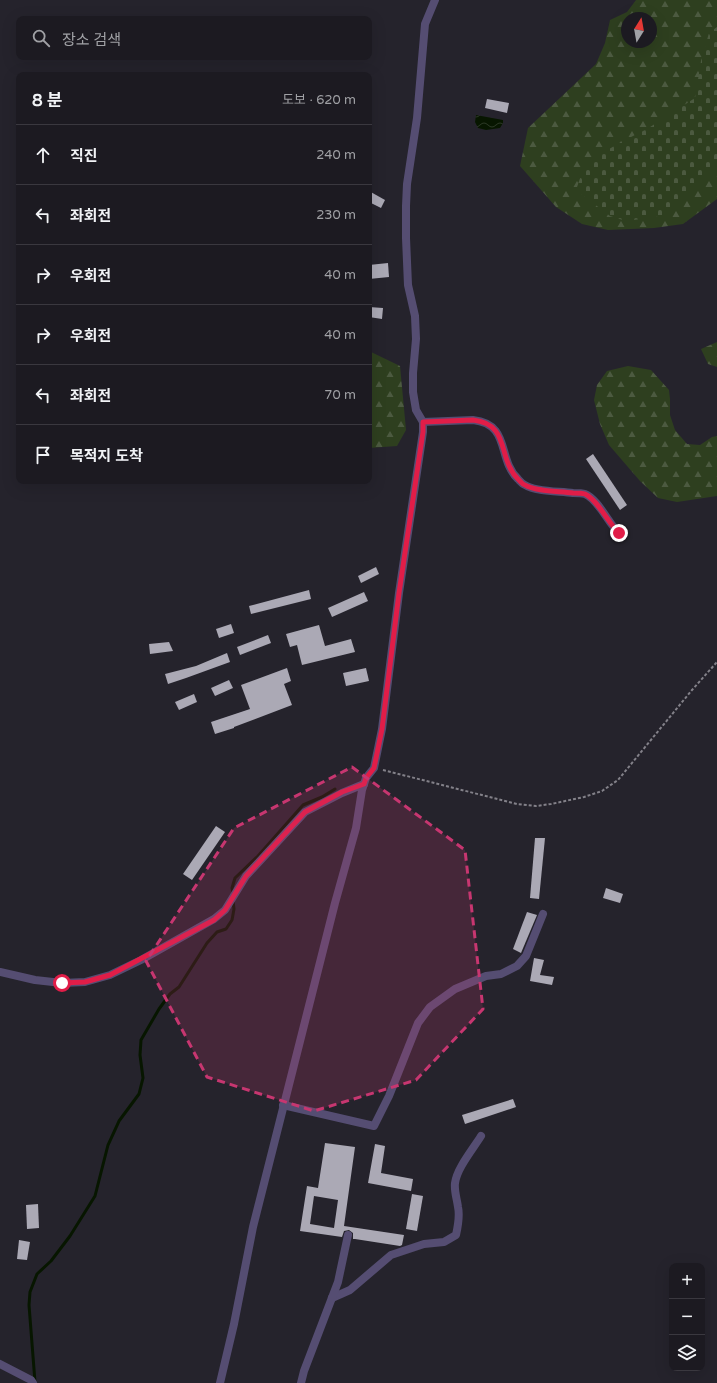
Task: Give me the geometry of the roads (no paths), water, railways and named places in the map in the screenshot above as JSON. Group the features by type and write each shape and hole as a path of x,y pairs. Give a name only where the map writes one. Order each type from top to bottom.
{"street":[{"path":"220,1383 234,1324 252,1227 356,828 364,784 366,778 374,768 382,729 399,593 423,432 423,422 416,410 413,392 416,339 415,316 408,285 406,206 407,184 417,118 425,24 435,0"},
{"path":"423,422 473,420 481,421 491,426 496,430 501,440 508,464 515,476 525,485 540,490 586,494 597,504 612,526 619,533"},
{"path":"0,972 35,980 62,983 85,982 110,975 141,960 214,920 225,910 246,876 305,812 342,792 364,784"},
{"path":"283,1105 374,1126 389,1096 418,1023 430,1007 455,989 486,976 501,974 517,966 526,956 542,914"},
{"path":"332,1298 350,1290 391,1255 424,1244 444,1242 456,1235 459,1208 455,1191 455,1182 465,1161 481,1136"},
{"path":"301,1383 304,1371 338,1282 348,1235"},
{"path":"0,1364 31,1380 33,1383"}],"water":[{"path":"476,115 503,120 503,123 500,128 486,130 478,128 475,122"}],"waterway":[{"path":"233,893 232,888 235,878 258,856 303,805 322,797 335,789"},
{"path":"35,1382 29,1305 30,1292 37,1274 51,1261 70,1236 95,1196 108,1145 119,1121 139,1094 143,1078 140,1055 141,1040 159,1009 170,994 179,987 207,943 217,932 226,929 232,920 234,909 233,901"}]}
